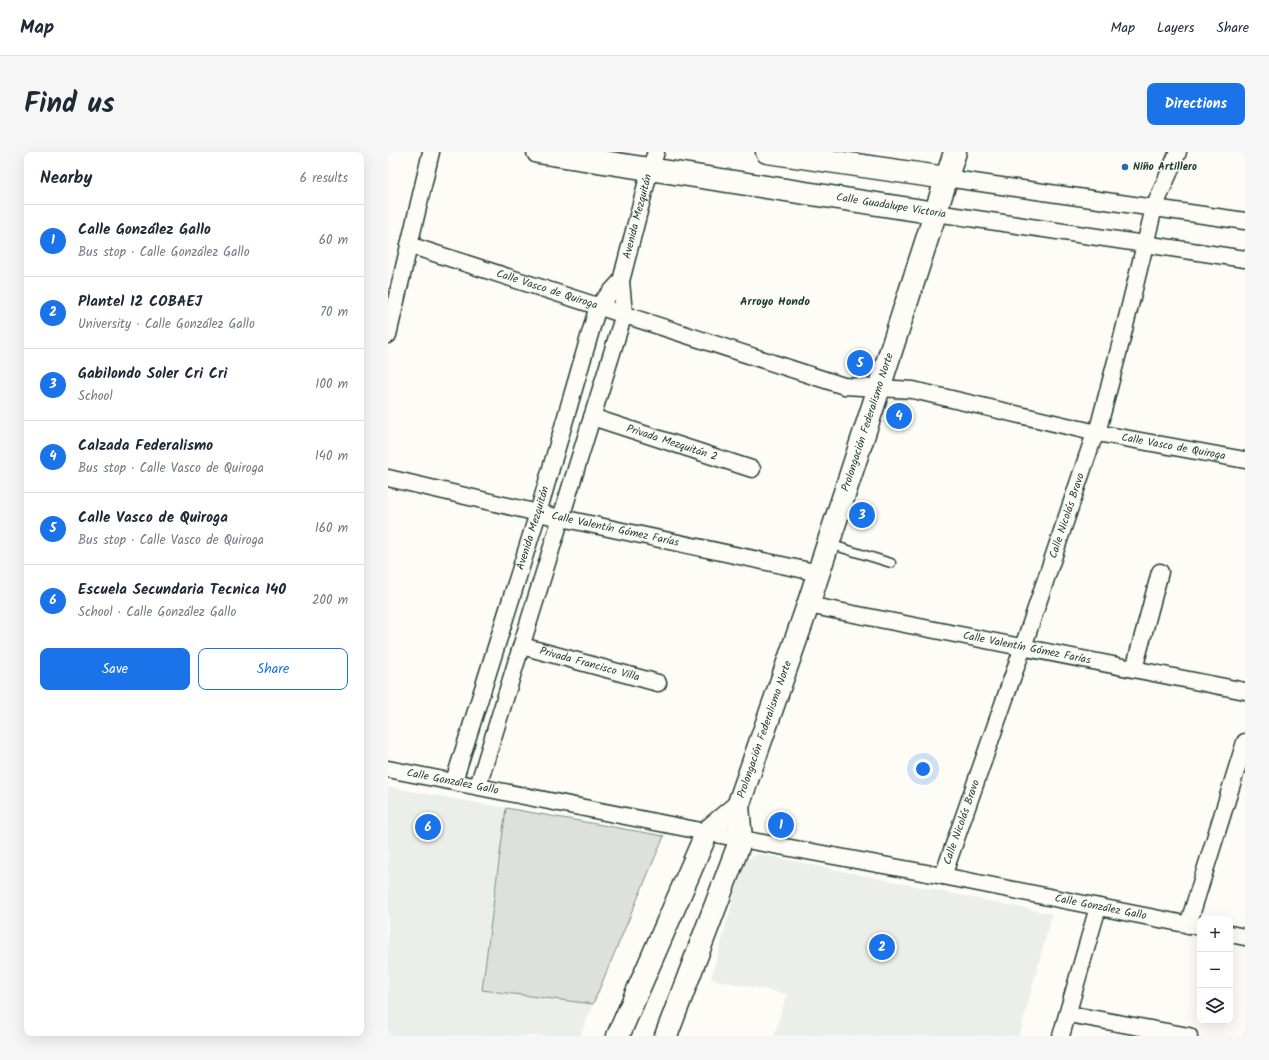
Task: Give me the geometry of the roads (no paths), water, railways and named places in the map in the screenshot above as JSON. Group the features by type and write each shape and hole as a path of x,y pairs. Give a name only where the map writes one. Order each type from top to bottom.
{"main road":[{"name":"Calle Guadalupe Victoria","path":"538,152 653,160 936,213"},
{"path":"767,152 946,178"},
{"name":"Prolongación Federalismo Norte","path":"666,1036 742,839 738,806 829,543 936,213 954,152"},
{"name":"Prolongación Federalismo Norte","path":"618,1036 707,832 738,806"}],"street":[{"path":"388,335 431,152"},
{"name":"Calle Nicolás Bravo","path":"943,876 1092,442 1097,433 1154,208 1178,152"},
{"name":"Avenida Mezquitán","path":"478,786 624,314 621,281 653,160"},
{"path":"946,178 1245,221"},
{"name":"Calle Guadalupe Victoria","path":"936,213 1245,259"},
{"name":"Calle Vasco de Quiroga","path":"409,245 844,386 913,390 1097,433 1245,460"},
{"name":"Avenida Mezquitán","path":"454,781 538,513 598,306 621,281"},
{"name":"Privada Mezquitán 2","path":"592,417 752,469"},
{"name":"Calle Valentín Gómez Farías","path":"388,478 538,513 819,573"},
{"path":"1134,669 1160,572"},
{"name":"Calle Valentín Gómez Farías","path":"808,606 1245,691"},
{"name":"Privada Francisco Villa","path":"522,646 658,683"},
{"path":"1194,926 1245,742"},
{"name":"Calle González Gallo","path":"388,769 1194,926"},
{"path":"1061,1036 1098,907"},
{"path":"1233,935 1245,937"},
{"path":"1068,1014 1189,1036"}],"lane":[{"path":"829,543 891,563"}],"place":[{"name":"Niño Artillero","path":"1125,167"},
{"name":"Calle Vasco de Quiroga","path":"860,363"},
{"name":"Calzada Federalismo","path":"899,416"},
{"name":"Gabilondo Soler Cri Cri","path":"862,515"},
{"name":"Calle González Gallo","path":"781,825"},
{"name":"Escuela Secundaria Tecnica 140","path":"428,827"},
{"name":"Plantel 12 COBAEJ","path":"882,947"}],"district":[{"name":"Arroyo Hondo","path":"775,301"}]}
